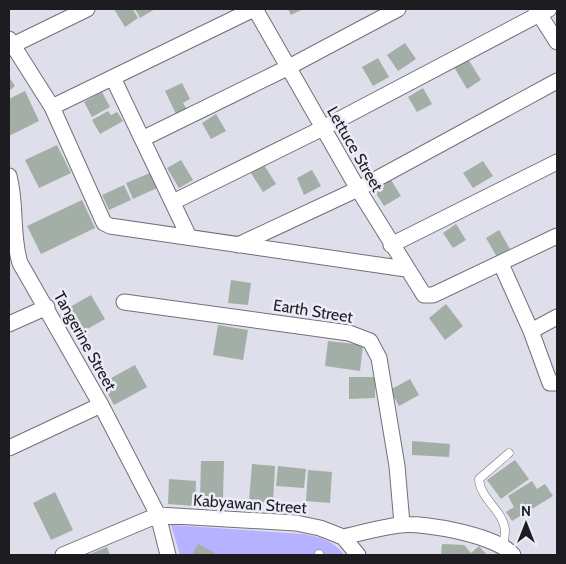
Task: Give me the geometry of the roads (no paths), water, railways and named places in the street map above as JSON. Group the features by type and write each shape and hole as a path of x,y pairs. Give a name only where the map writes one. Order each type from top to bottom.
{"street":[{"path":"86,9 11,42 52,107 104,223 110,226 406,269"},
{"path":"52,107 254,9"},
{"name":"Lettuce Street","path":"254,9 358,189 420,291 424,295 433,295 501,264"},
{"path":"142,140 288,68 398,9"},
{"path":"173,202 323,128 542,11 557,42"},
{"path":"113,78 189,237"},
{"path":"238,245 358,189 557,81"},
{"path":"391,245 557,162"},
{"name":"Tangerine Street","path":"9,176 15,249 20,262 101,405 158,515 168,555"},
{"path":"557,236 501,264 531,331 550,382 557,383"},
{"name":"Earth Street","path":"124,302 349,333 370,341 375,348 380,368 397,466 402,524"},
{"path":"9,324 47,307"},
{"path":"531,331 557,317"},
{"path":"9,448 101,405"},
{"path":"63,555 158,515"},
{"name":"Kabyawan Street","path":"158,515 296,523 320,528 343,537 358,555"},
{"path":"343,537 402,524 463,531 508,551"}],"lane":[{"path":"508,551 501,518 479,486 479,479 509,453"}]}
